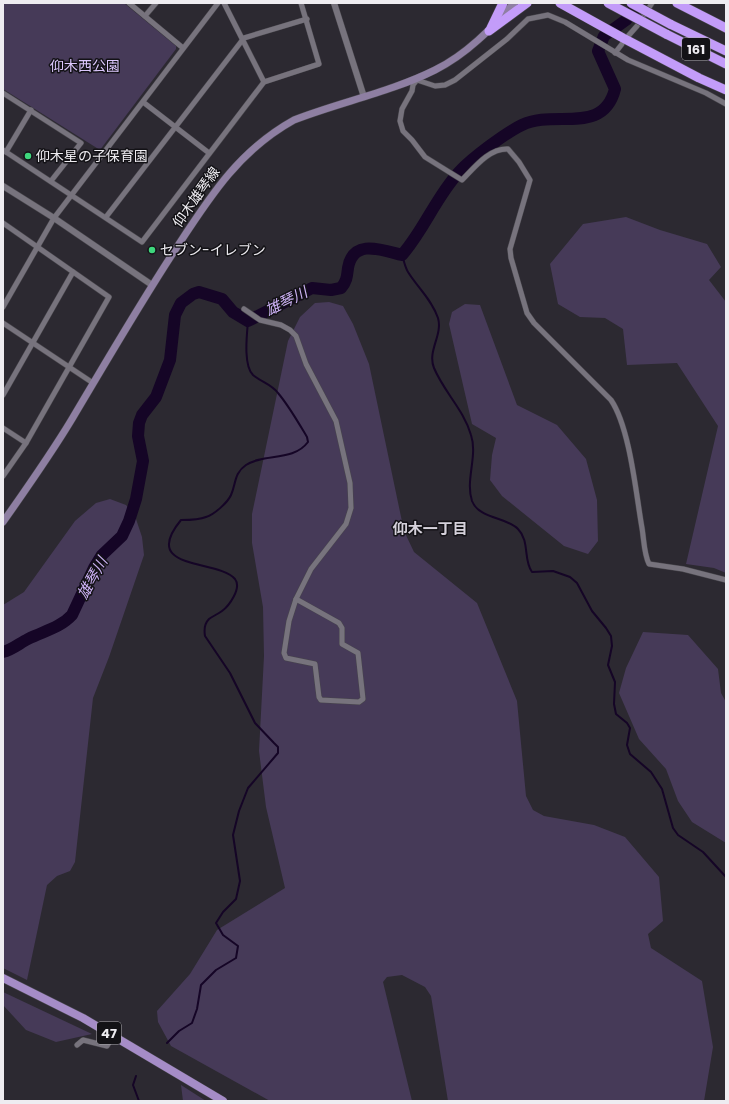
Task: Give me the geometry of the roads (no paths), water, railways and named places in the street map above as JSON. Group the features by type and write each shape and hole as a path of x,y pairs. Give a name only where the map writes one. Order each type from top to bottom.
{"highway":[{"path":"489,31 503,3"},
{"path":"489,31 527,3"},
{"path":"562,3 624,39 699,78 726,90"},
{"name":"161","path":"608,3 726,64"},
{"name":"161","path":"631,3 726,51"},
{"path":"677,3 726,28"}],"main road":[{"name":"仰木雄琴線","path":"3,522 48,458 152,286 226,175 252,149 278,129 294,120 417,79 435,70 458,56 489,31 514,3"},
{"name":"47","path":"3,978 83,1018 223,1101"}],"street":[{"path":"130,3 183,48"},
{"path":"145,16 156,3"},
{"path":"3,307 54,218 218,3"},
{"path":"224,3 244,38 264,82"},
{"path":"31,110 5,151 142,242 264,82 319,64 307,19 301,3"},
{"path":"334,3 364,97"},
{"path":"615,53 624,39 638,26 652,3"},
{"path":"726,104 706,93 628,60 609,50 565,22 548,15 528,19 507,39 455,80 445,85 435,86 417,79 402,109 400,122 403,131 425,157 462,180 478,164 501,148 508,149 523,167 530,180 510,249 511,258 527,313 530,319 611,400 617,409 621,418 632,468 647,560 649,564 657,567 683,569 726,580"},
{"path":"106,218 244,38 307,19"},
{"path":"3,93 81,143 50,181"},
{"path":"143,102 210,153"},
{"path":"3,186 54,218 152,286"},
{"path":"3,222 109,297 26,443 3,476"},
{"path":"3,395 73,272"},
{"path":"244,309 260,320 281,324 296,336 306,364 336,421 350,483 352,508 350,516 346,524 311,569 296,599 289,621 284,653 286,658 315,664 319,697 321,700 359,702 363,699 358,653 342,644 342,628 339,623 296,599"},
{"path":"3,324 93,383"},
{"path":"3,428 26,443"},
{"path":"77,1045 83,1040 107,1046 113,1036"}],"waterway":[{"name":"雄琴川","path":"3,652 57,626 72,615 94,568 102,555 122,536 129,521 136,499 143,461 138,436 139,423 142,415 156,397 170,360 175,315 181,303 193,294 199,292 222,299 233,312 248,321 312,288 331,290 341,288 346,281 351,259 362,249 377,249 402,255 417,235 443,192 459,172 489,147 522,125 549,119 576,119 589,117 600,112 609,103 615,89 598,51 604,36 626,20 639,3"},
{"path":"402,255 408,272 429,300 438,318 439,324 432,355 432,362 438,377 464,417 471,435 473,443 470,485 472,501 476,507 487,515 507,522 518,529 524,539 529,567 532,572 553,571 570,577 577,583 592,611 611,636 612,646 608,665 615,682 614,704 616,714 627,723 630,728 627,745 630,754 651,772 662,789 673,828 678,835 703,852 726,877"},
{"path":"167,1043 179,1031 192,1023 197,1009 201,985 216,970 236,958 238,946 223,935 216,923 223,912 236,899 240,881 233,835 239,811 248,788 278,753 278,747 255,723 230,673 205,636 204,632 207,621 225,609 234,596 237,587 235,579 226,573 186,561 175,556 169,548 171,536 181,520 206,517 213,514 224,505 233,491 236,479 242,468 253,461 287,455 295,452 308,442 307,437 297,420 278,393 272,387 259,380 250,370 246,349 248,321"},
{"path":"136,1076 133,1085 139,1101"}],"place":[{"name":"仰木星の子保育園","path":"28,156"},
{"name":"セブン-イレブン","path":"152,250"}],"district":[{"name":"仰木一丁目","path":"430,528"}],"park label":[{"name":"仰木西公園","path":"85,66"}]}
